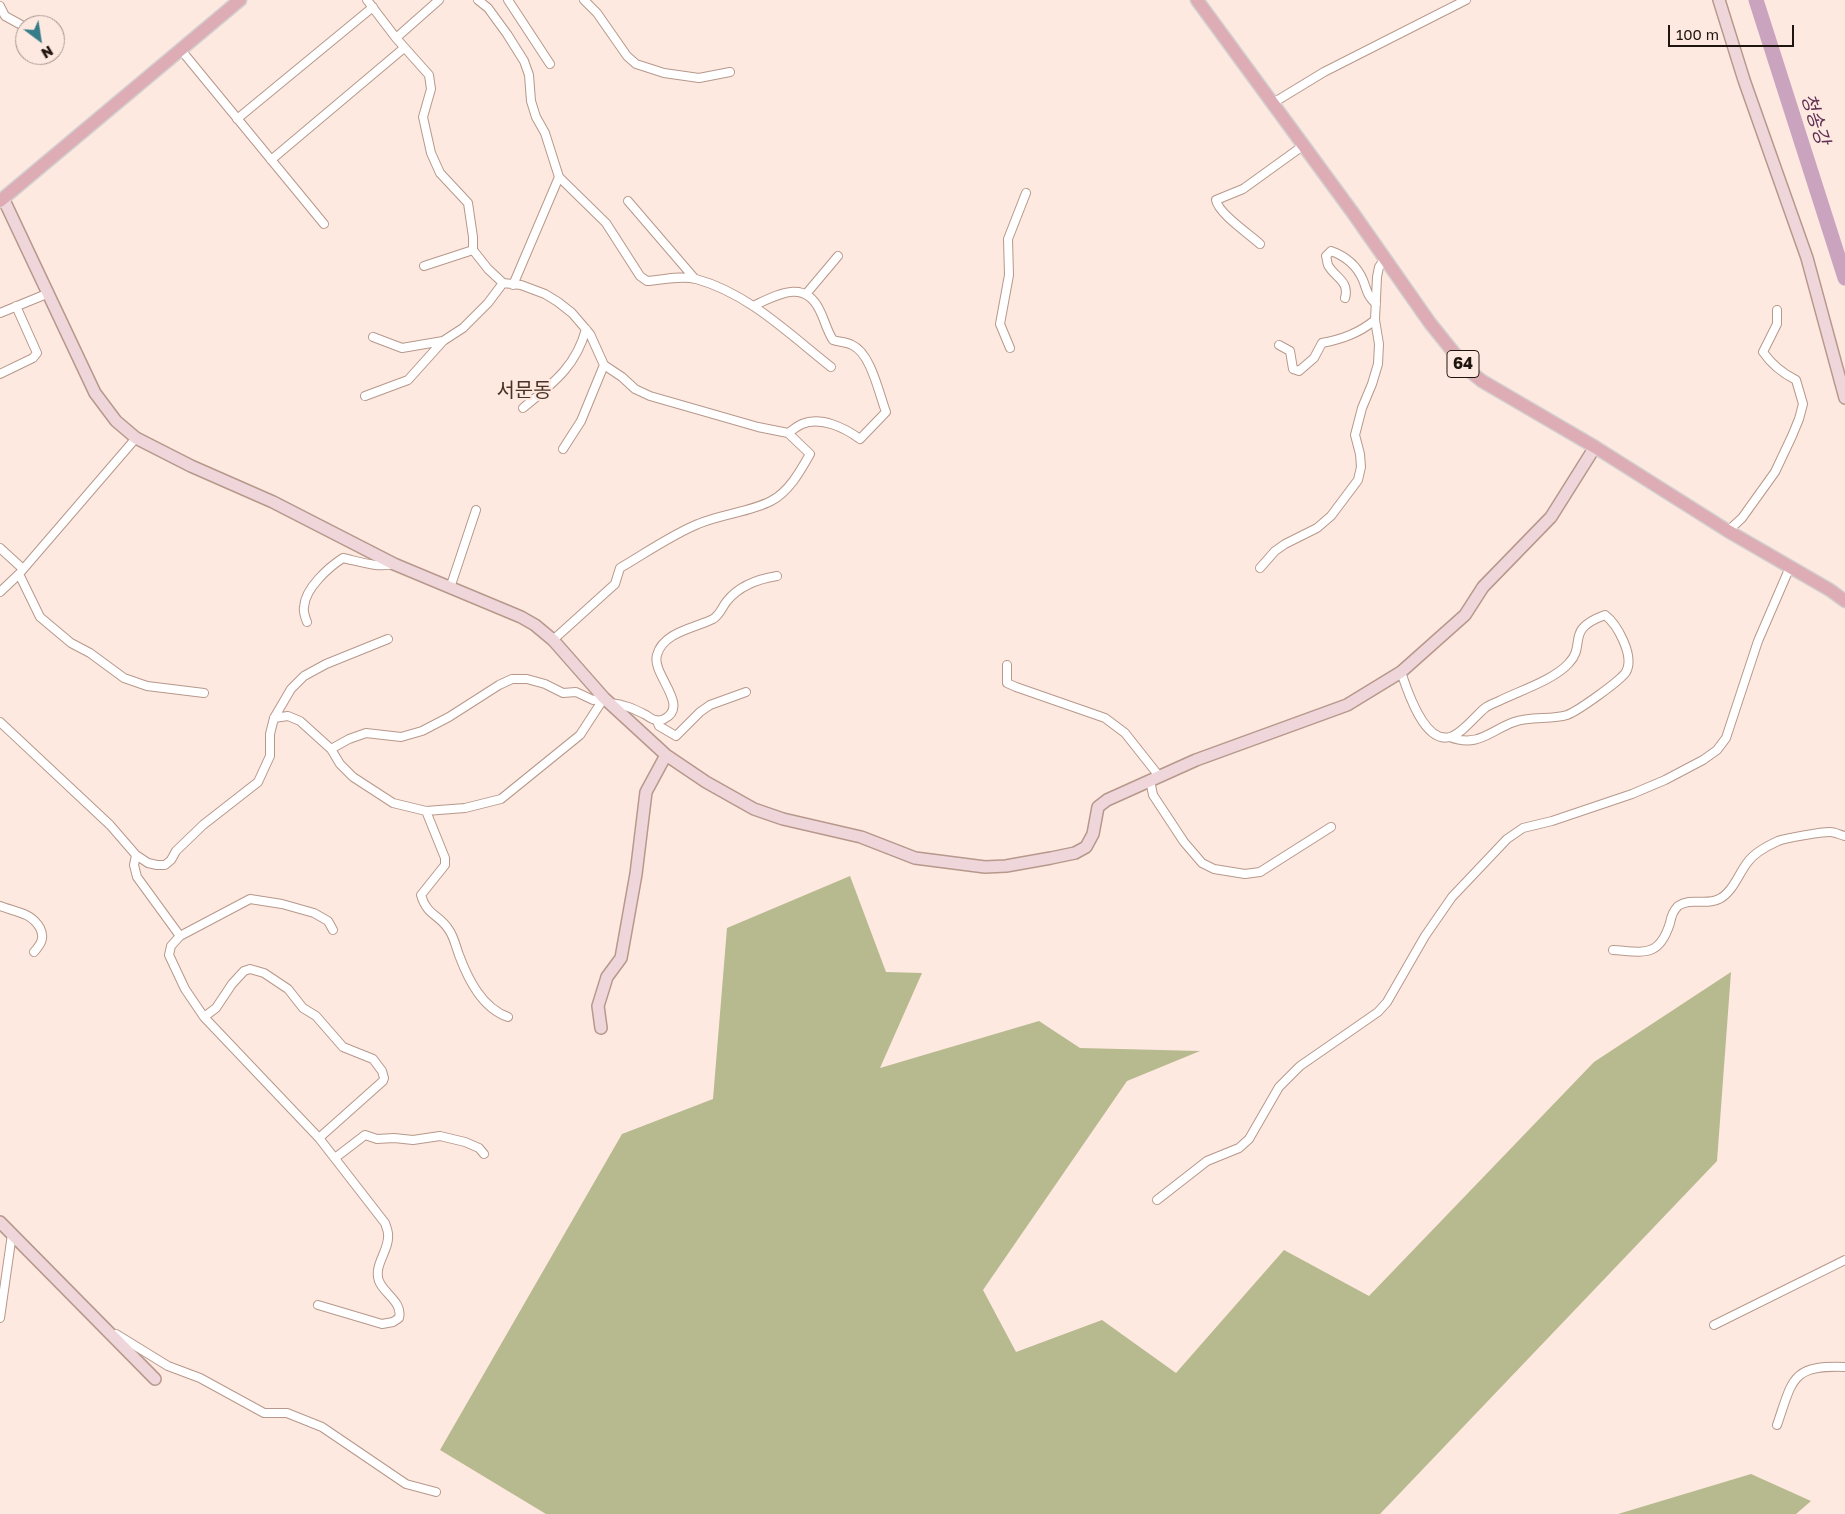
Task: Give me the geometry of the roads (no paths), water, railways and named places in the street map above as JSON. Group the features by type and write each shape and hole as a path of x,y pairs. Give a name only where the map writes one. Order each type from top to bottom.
{"main road":[{"path":"2,199 240,0"},
{"name":"64","path":"1197,0 1304,145 1430,323 1467,369 1482,381 1594,447 1728,531 1845,601"}],"street":[{"path":"367,0 404,48 430,75 431,89 423,117 432,153 440,173 468,203 473,250 488,270 503,284 521,285 545,294 572,314 594,341 604,365 622,377 635,389 650,396 758,427 788,433 810,454 791,483 773,500 758,507 725,514 696,525 620,568 615,584 552,640"},
{"path":"396,38 439,0"},
{"path":"478,0 488,8 524,61 529,75 531,101 536,117 545,133 559,177 606,223 640,276 646,281 666,278 695,279 737,296 753,306 831,366"},
{"path":"584,0 597,13 627,56 636,64 664,73 699,78 730,72"},
{"path":"1273,103 1324,72 1466,0"},
{"path":"1719,0 1744,80 1807,258 1845,398"},
{"path":"511,1 550,64"},
{"path":"0,6 5,16 15,22"},
{"path":"238,119 373,7"},
{"path":"271,160 404,48"},
{"path":"181,50 324,224"},
{"path":"1260,244 1229,218 1217,205 1216,200 1243,189 1304,145"},
{"path":"513,285 559,177"},
{"path":"1010,348 1000,324 1009,275 1008,239 1026,193"},
{"path":"2,199 49,293 95,393 116,420 136,438 192,466 273,502 394,564 535,625 552,640 607,700 666,755 706,782 754,810 783,819 861,837 915,858 985,868 1075,853 1086,847 1094,834 1098,807 1107,800 1154,778 1347,705 1400,672 1465,615 1483,587 1551,517 1594,447"},
{"path":"628,201 695,279"},
{"path":"424,266 473,250"},
{"path":"1344,298 1345,286 1328,265 1326,256 1331,251 1347,259 1357,269 1369,298 1376,304"},
{"path":"806,294 838,256"},
{"path":"1260,568 1285,544 1317,528 1331,516 1358,480 1361,467 1355,435 1362,408 1378,364 1379,344 1375,320 1377,276 1379,267 1385,258"},
{"path":"365,396 408,380 443,341 463,328 488,303 503,284"},
{"path":"753,306 778,294 792,291 806,294 815,301 833,340 852,344 862,351 868,361 886,412 860,439 846,429 816,421 802,424 788,433"},
{"path":"0,313 49,293"},
{"path":"0,374 34,358 37,353 16,306"},
{"path":"1728,531 1742,518 1775,472 1799,419 1803,404 1796,380 1781,372 1763,352 1777,324 1777,310"},
{"path":"1279,345 1290,351 1293,369 1299,371 1314,358 1322,343 1342,339 1363,330 1375,320"},
{"path":"523,408 555,381 571,364 578,352 586,329"},
{"path":"374,337 402,348 443,341"},
{"path":"564,449 581,421 604,365"},
{"path":"0,592 21,571 136,438"},
{"path":"450,588 476,510"},
{"path":"0,548 21,571 40,617 71,643 90,653 124,678 147,686 204,693"},
{"path":"307,622 304,604 309,592 324,572 343,558 373,566 394,564"},
{"path":"1157,1200 1207,1161 1239,1148 1249,1139 1279,1088 1300,1066 1378,1012 1387,1002 1425,936 1452,897 1507,840 1523,828 1552,821 1632,794 1690,767 1717,750 1726,738 1758,641 1790,567"},
{"path":"657,721 664,719 672,711 674,703 658,672 656,660 660,648 676,634 715,618 730,597 750,583 777,576"},
{"path":"1400,672 1422,722 1440,736 1459,740 1485,738 1514,722 1567,715 1583,707 1625,672 1628,664 1628,654 1613,621 1605,615 1586,623 1578,634 1575,652 1569,663 1534,685 1486,708 1450,737"},
{"path":"0,722 110,825 136,855 148,863 165,865 203,825 258,782 270,756 270,734 274,718 291,688 304,676 326,664 388,639"},
{"path":"1007,665 1007,682 1016,687 1105,718 1125,733 1154,778 1153,795 1178,835 1202,863 1214,869 1245,874 1260,872 1331,827"},
{"path":"331,749 349,739 366,733 401,736 422,731 512,679 527,679 545,684 563,693 576,692 593,700 607,700 627,706 657,721 659,726 676,736 700,712 710,705 746,692"},
{"path":"274,718 288,716 300,721 331,749 340,764 353,777 394,803 426,811 465,808 501,799 580,734 607,700"},
{"path":"601,1028 598,1006 608,978 621,958 636,874 646,792 666,755"},
{"path":"426,811 445,858 445,865 421,894 424,905 430,914 440,920 450,930 467,976 486,1004 497,1014 508,1017"},
{"path":"1613,950 1640,952 1653,950 1666,933 1671,917 1677,907 1687,902 1718,900 1726,894 1748,861 1779,841 1831,832 1845,836"},
{"path":"136,855 134,865 137,877 180,936"},
{"path":"318,1305 382,1324 393,1322 399,1318 401,1313 398,1305 379,1281 379,1265 389,1235 385,1223 319,1138 204,1017 185,990 169,955 171,946 180,936 250,899 282,904 314,913 328,921 333,930"},
{"path":"0,906 32,917 37,923 43,933 42,943 34,952"},
{"path":"204,1017 216,1008 232,984 244,971 250,969 264,973 288,989 303,1008 316,1016 343,1047 365,1055 378,1064 384,1078 383,1081 319,1138"},
{"path":"335,1158 365,1135 377,1139 414,1140 440,1136 479,1148 484,1154"},
{"path":"0,1222 155,1379"},
{"path":"0,1318 12,1234"},
{"path":"1714,1324 1845,1260"},
{"path":"101,1325 168,1366 200,1378 264,1413 288,1413 322,1427 406,1484 436,1492"},
{"path":"1777,1424 1794,1380 1802,1373 1815,1368 1845,1367"}],"waterway":[{"name":"청송강","path":"1756,0 1845,278"}],"district":[{"name":"서문동","path":"524,391"}]}
